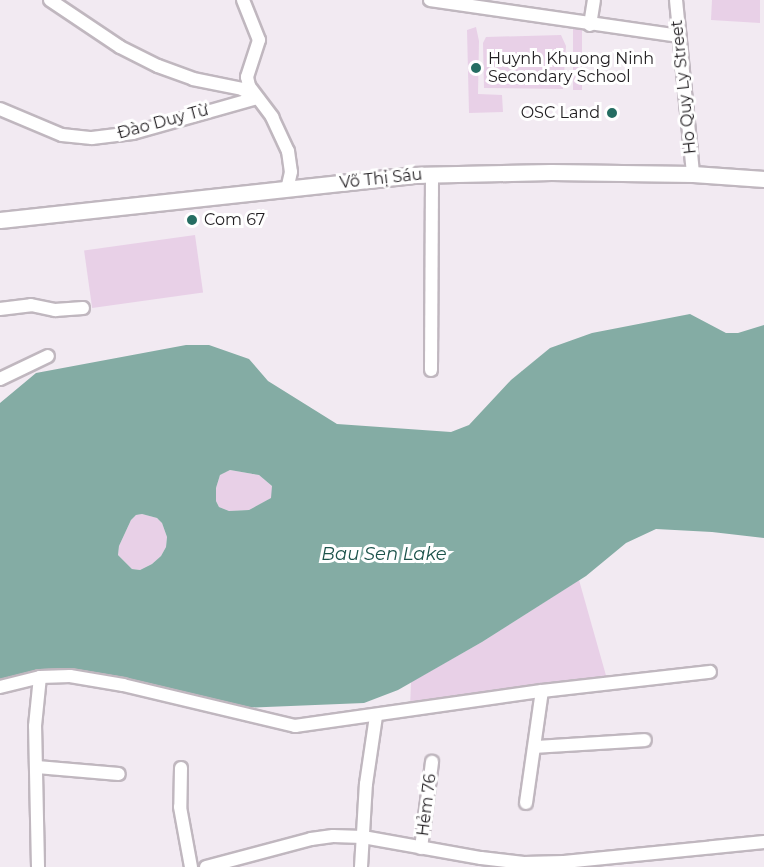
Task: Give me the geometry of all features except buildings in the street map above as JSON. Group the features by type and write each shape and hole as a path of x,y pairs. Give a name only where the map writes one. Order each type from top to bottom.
{"main road":[{"name":"Võ Thị Sáu","path":"0,220 432,174 693,174 764,179"}],"street":[{"path":"50,0 120,47 158,66 193,80 242,89 257,98"},
{"path":"243,0 259,40 247,77 249,86 272,117 288,151 291,172 287,190"},
{"path":"430,0 590,25 679,36"},
{"path":"590,25 594,0"},
{"name":"Ho Quy Ly Street","path":"676,0 693,174"},
{"name":"Đào Duy Từ","path":"0,109 62,135 92,138 133,133 257,98"},
{"path":"431,370 432,174"},
{"path":"0,309 31,305 55,310 83,308"},
{"path":"0,379 48,356"},
{"path":"0,687 40,677 70,676 123,685 295,726 542,692 710,672"},
{"path":"38,867 35,726 40,677"},
{"path":"526,803 542,692"},
{"path":"361,867 366,784 376,716"},
{"path":"535,747 645,740"},
{"name":"Hẻm 76","path":"421,848 432,762"},
{"path":"37,767 119,774"},
{"path":"181,768 180,807 191,867"},
{"path":"206,867 311,839 333,836 363,837 481,858 544,863 764,842"}],"shaded area":[{"path":"712,0 760,0 760,23 711,20"},
{"path":"476,27 479,41 478,94 502,95 503,112 469,113 467,30"},
{"path":"573,28 582,28 582,90 573,90"},
{"path":"561,35 566,46 563,89 484,88 483,43 486,37"},
{"path":"195,235 203,292 92,308 84,251"},
{"path":"230,470 259,475 272,486 272,498 249,510 229,511 219,507 216,501 216,488 220,475"},
{"path":"142,514 157,518 162,523 167,537 166,547 161,556 140,570 132,569 118,555 119,546 131,520 136,515"},
{"path":"579,580 607,679 410,708 411,682 482,642"}],"water":[{"name":"Bau Sen Lake","path":"690,314 726,333 738,333 764,325 764,538 656,529 626,543 586,576 482,642 398,690 364,703 239,708 97,674 51,670 35,671 21,680 0,683 0,403 36,373 186,345 209,345 249,359 268,381 337,424 451,432 469,425 511,380 550,348 592,333","holes":["230,470 259,475 272,486 271,498 249,510 229,511 219,507 216,501 216,488 220,475","142,514 157,518 162,523 167,537 166,547 161,556 140,570 132,569 118,555 119,546 131,520 136,515"]}],"place":[{"name":"Huynh Khuong Ninh Secondary School","path":"476,68"},
{"name":"OSC Land","path":"612,113"},
{"name":"Com 67","path":"192,220"}]}
